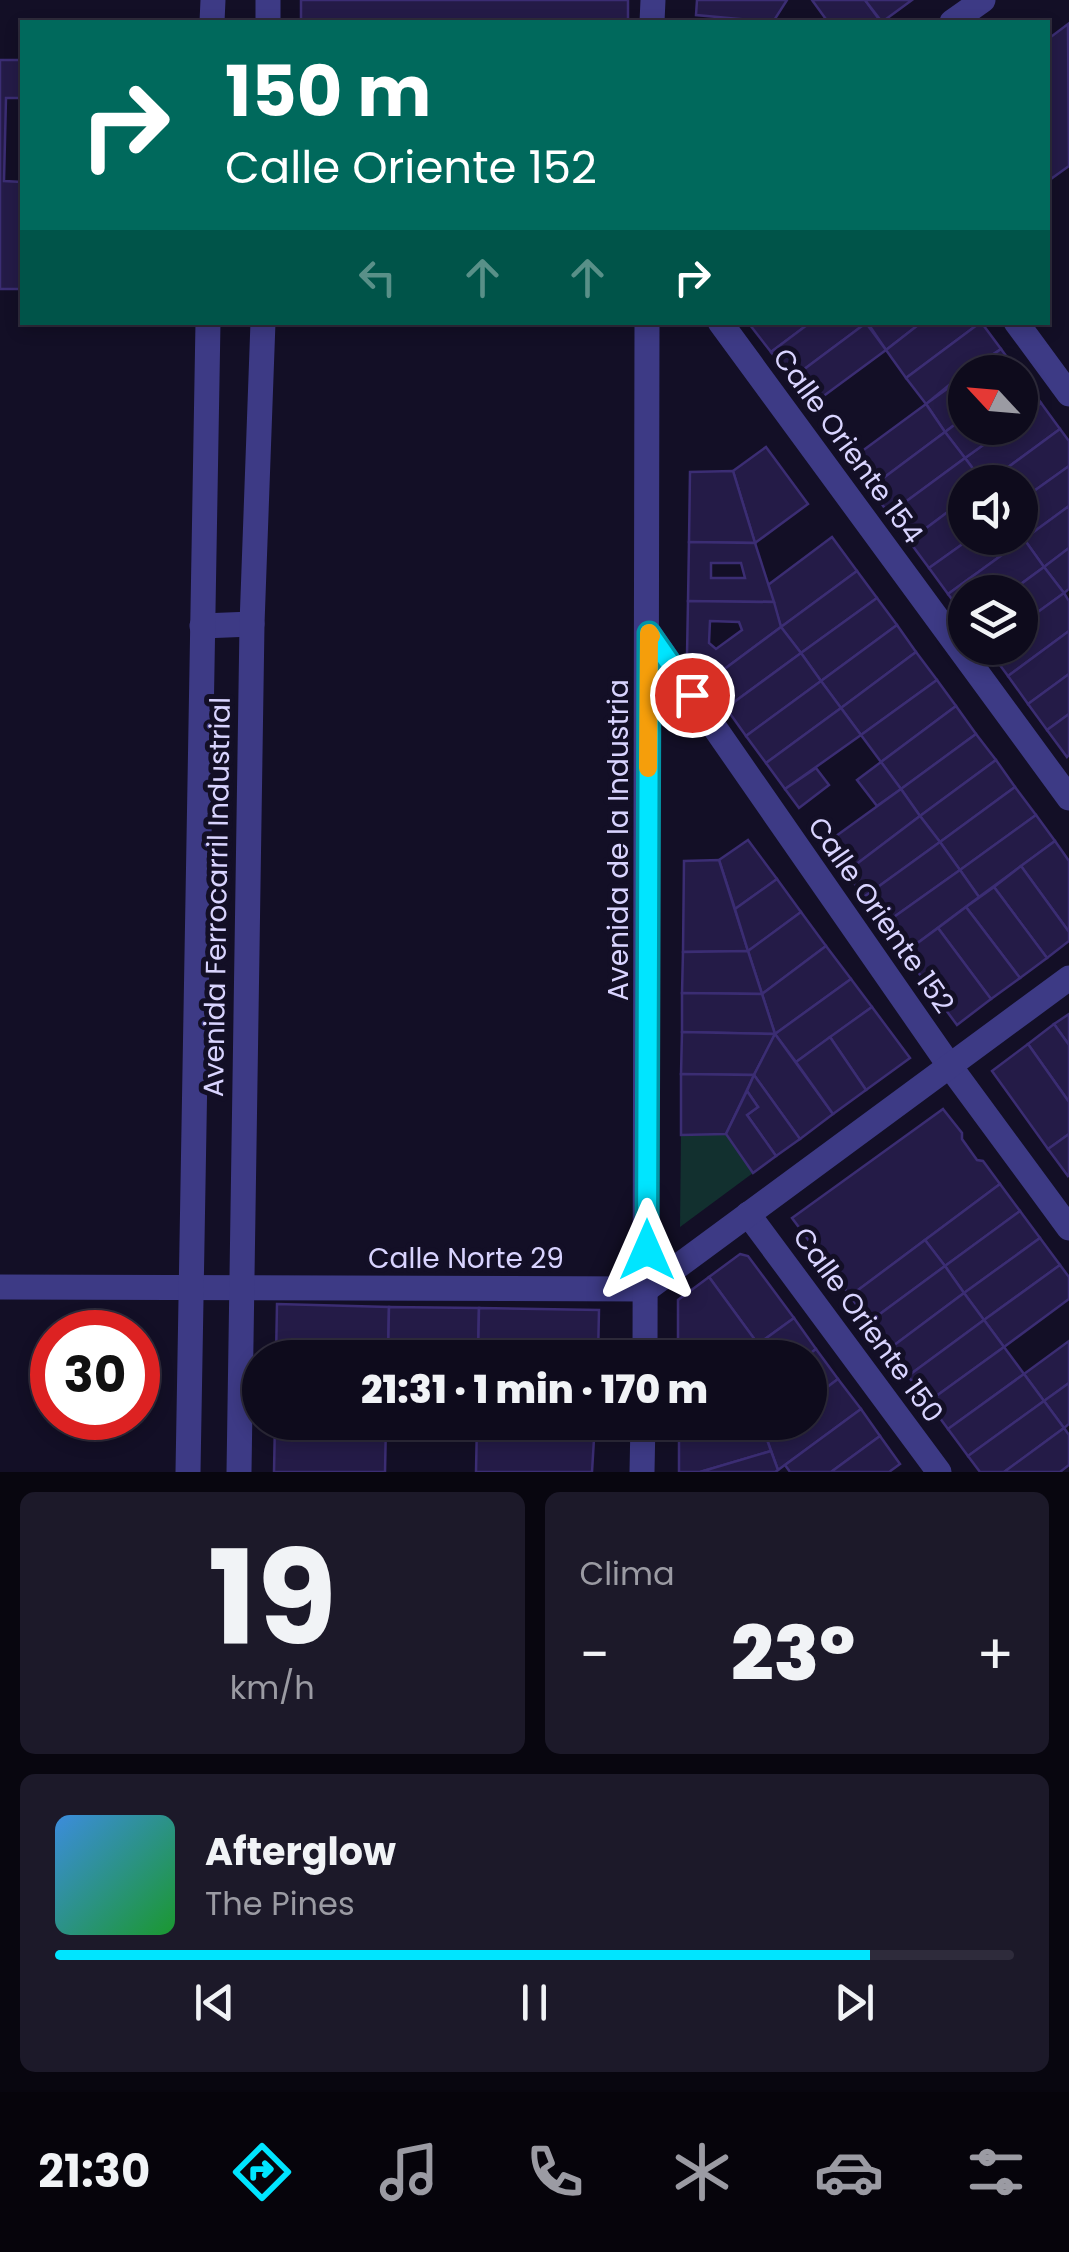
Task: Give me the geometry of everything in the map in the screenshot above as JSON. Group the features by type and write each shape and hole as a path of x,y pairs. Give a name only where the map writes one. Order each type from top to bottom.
{"street":[{"path":"955,20 983,0"},
{"name":"Avenida Ferrocarril Industrial","path":"188,1472 208,325"},
{"name":"Avenida Ferrocarril Industrial","path":"239,1472 252,624 263,325"},
{"name":"Avenida de la Industria","path":"646,1340 647,325"},
{"name":"Calle Oriente 154","path":"722,325 1069,798"},
{"path":"1018,325 1069,394"},
{"path":"202,626 252,624"},
{"name":"Calle Oriente 152","path":"649,633 949,1065 1069,1228"},
{"path":"647,1289 1069,978"},
{"name":"Calle Oriente 150","path":"748,1214 939,1472"},
{"name":"Calle Norte 29","path":"0,1287 647,1289"},
{"path":"643,1440 643,1471"}],"green space":[{"path":"726,1134 753,1173 680,1227 681,1135"}],"building":[{"path":"301,0 628,0 628,20 301,20"},
{"path":"697,0 787,0 774,20 696,15"},
{"path":"812,0 865,0 880,20 827,20"},
{"path":"865,0 912,0 885,20 880,20"},
{"path":"1068,24 1069,166 1050,180 1050,38"},
{"path":"0,60 20,60 20,98 6,98 4,181 20,182 20,289 0,289"},
{"path":"750,325 807,325 771,352"},
{"path":"807,325 863,325 791,379 771,352"},
{"path":"863,325 867,325 886,350 810,406 791,379"},
{"path":"869,325 918,325 886,350"},
{"path":"918,325 977,325 906,378 886,350"},
{"path":"977,325 983,325 1001,349 992,355 948,355 948,386 926,404 906,378"},
{"path":"948,388 948,430 945,432 926,404"},
{"path":"1041,403 1060,429 1011,465 970,465 965,458 983,445 1038,445"},
{"path":"926,404 945,432 870,488 850,460"},
{"path":"1060,429 1069,441 1069,466 1038,488 1038,465 1011,465"},
{"path":"945,432 948,445 955,445 965,458 948,465 948,471 889,514 870,488"},
{"path":"955,445 983,445 965,458"},
{"path":"766,447 808,504 755,543 733,471"},
{"path":"1069,466 1069,506 1038,529 1038,488"},
{"path":"733,471 755,543 689,542 690,472"},
{"path":"948,471 948,512 909,541 889,514"},
{"path":"1069,506 1069,548 1044,567 1035,555 1038,529"},
{"path":"948,512 948,554 929,568 909,541"},
{"path":"832,537 857,571 781,627 768,585"},
{"path":"689,542 755,543 774,602 688,601","holes":["711,563 741,563 745,578 711,578"]},
{"path":"1069,548 1069,589 1064,593 1044,567"},
{"path":"948,554 1002,555 974,575 948,575 948,594 929,568"},
{"path":"1002,555 1035,555 1044,567 1033,575 974,575"},
{"path":"1044,567 1064,593 1038,612 1038,575 1033,575"},
{"path":"857,571 877,598 801,653 781,627"},
{"path":"1064,593 1069,601 1069,631 1038,654 1038,612"},
{"path":"877,598 897,625 821,681 801,653"},
{"path":"688,601 774,602 781,627 707,682 687,655","holes":["710,621 739,622 742,630 716,649 709,643"]},
{"path":"897,625 916,652 841,708 821,681"},
{"path":"781,627 801,653 726,708 707,682"},
{"path":"1069,631 1069,674 1028,704 1008,676 1023,665 1038,665 1038,654"},
{"path":"916,652 937,680 861,735 841,708"},
{"path":"801,653 821,681 746,736 726,708"},
{"path":"1000,665 1023,665 1008,676"},
{"path":"1069,674 1069,714 1047,730 1028,704"},
{"path":"937,680 956,706 881,762 861,735"},
{"path":"821,681 841,708 766,763 746,736"},
{"path":"956,706 976,734 901,789 881,762"},
{"path":"841,708 861,735 785,789 766,763"},
{"path":"1069,714 1069,755 1067,757 1047,730"},
{"path":"976,734 996,760 920,816 901,789"},
{"path":"996,760 1015,787 940,842 920,816"},
{"path":"881,762 901,789 877,806 857,780"},
{"path":"816,768 829,785 799,808 785,789"},
{"path":"1015,787 1036,815 960,870 940,842"},
{"path":"901,789 920,816 846,872 825,844"},
{"path":"1036,815 1055,841 979,897 960,870"},
{"path":"920,816 940,842 864,897 846,872"},
{"path":"748,840 777,879 735,909 719,860"},
{"path":"1055,841 1069,861 1069,932 1021,866"},
{"path":"940,842 960,870 884,924 864,897"},
{"path":"719,860 748,951 683,952 684,861"},
{"path":"1021,866 1069,932 1069,941 1047,958 994,887"},
{"path":"960,870 979,897 904,953 884,924"},
{"path":"777,879 801,912 748,951 735,909"},
{"path":"994,887 1047,958 1020,978 966,907"},
{"path":"966,907 1020,978 991,999 938,928"},
{"path":"801,912 826,946 762,994 748,951"},
{"path":"938,928 991,999 957,1025 904,953"},
{"path":"826,946 851,979 775,1034 762,994"},
{"path":"748,951 762,994 682,993 683,952"},
{"path":"851,979 872,1007 796,1062 775,1034"},
{"path":"682,993 762,994 775,1034 682,1032"},
{"path":"872,1007 910,1058 866,1090 830,1037"},
{"path":"1069,1014 1069,1045 1054,1024"},
{"path":"1054,1024 1069,1045 1069,1102 1028,1044"},
{"path":"682,1032 775,1034 754,1075 681,1074"},
{"path":"775,1034 833,1114 800,1139 754,1075"},
{"path":"830,1037 866,1090 833,1114 796,1062"},
{"path":"1028,1044 1069,1102 1069,1134 1048,1149 992,1071"},
{"path":"681,1074 754,1075 726,1134 681,1135"},
{"path":"754,1075 800,1139 776,1156 747,1115 758,1107 747,1091"},
{"path":"747,1091 758,1107 747,1115 776,1156 753,1173 726,1134"},
{"path":"943,1109 977,1160 983,1161 1000,1184 850,1296 792,1218"},
{"path":"1069,1134 1069,1175 1068,1176 1048,1149"},
{"path":"1000,1184 1020,1211 945,1266 925,1240"},
{"path":"1020,1211 1040,1238 964,1293 945,1266"},
{"path":"1040,1238 1060,1265 984,1320 964,1293"},
{"path":"925,1240 945,1266 869,1322 850,1296"},
{"path":"740,1254 748,1256 794,1318 764,1340 755,1340 709,1277"},
{"path":"1060,1265 1069,1277 1069,1299 1004,1347 984,1320"},
{"path":"945,1266 964,1293 889,1349 869,1322"},
{"path":"709,1277 755,1340 678,1340 678,1300"},
{"path":"964,1293 984,1320 908,1376 889,1349"},
{"path":"277,1304 389,1307 388,1340 276,1340"},
{"path":"389,1307 479,1308 478,1340 388,1340"},
{"path":"479,1308 599,1310 598,1340 478,1340"},
{"path":"794,1318 810,1340 764,1340"},
{"path":"984,1320 1004,1347 928,1402 908,1376"},
{"path":"1069,1341 1069,1383 1044,1401 1024,1374"},
{"path":"1004,1347 1024,1374 948,1429 928,1402"},
{"path":"827,1364 838,1379 827,1387"},
{"path":"1024,1374 1044,1401 968,1456 948,1429"},
{"path":"838,1379 861,1409 827,1434 827,1387"},
{"path":"1069,1383 1069,1424 1064,1428 1044,1401"},
{"path":"1044,1401 1064,1428 1004,1472 980,1472 968,1456"},
{"path":"861,1409 880,1436 831,1472 790,1472 785,1465 819,1440 827,1440 827,1434"},
{"path":"1064,1428 1069,1435 1069,1465 1060,1472 1004,1472"},
{"path":"880,1436 900,1464 889,1472 831,1472"},
{"path":"275,1440 386,1440 385,1472 274,1472"},
{"path":"477,1440 594,1440 592,1472 476,1472"},
{"path":"679,1440 767,1440 771,1451 700,1472 679,1472"},
{"path":"767,1440 819,1440 778,1470"},
{"path":"771,1451 778,1470 775,1472 700,1472"}],"slow traffic":[{"path":"648,768 649,633 651,636"}],"route":[{"path":"647,1250 649,633 692,695"}]}
